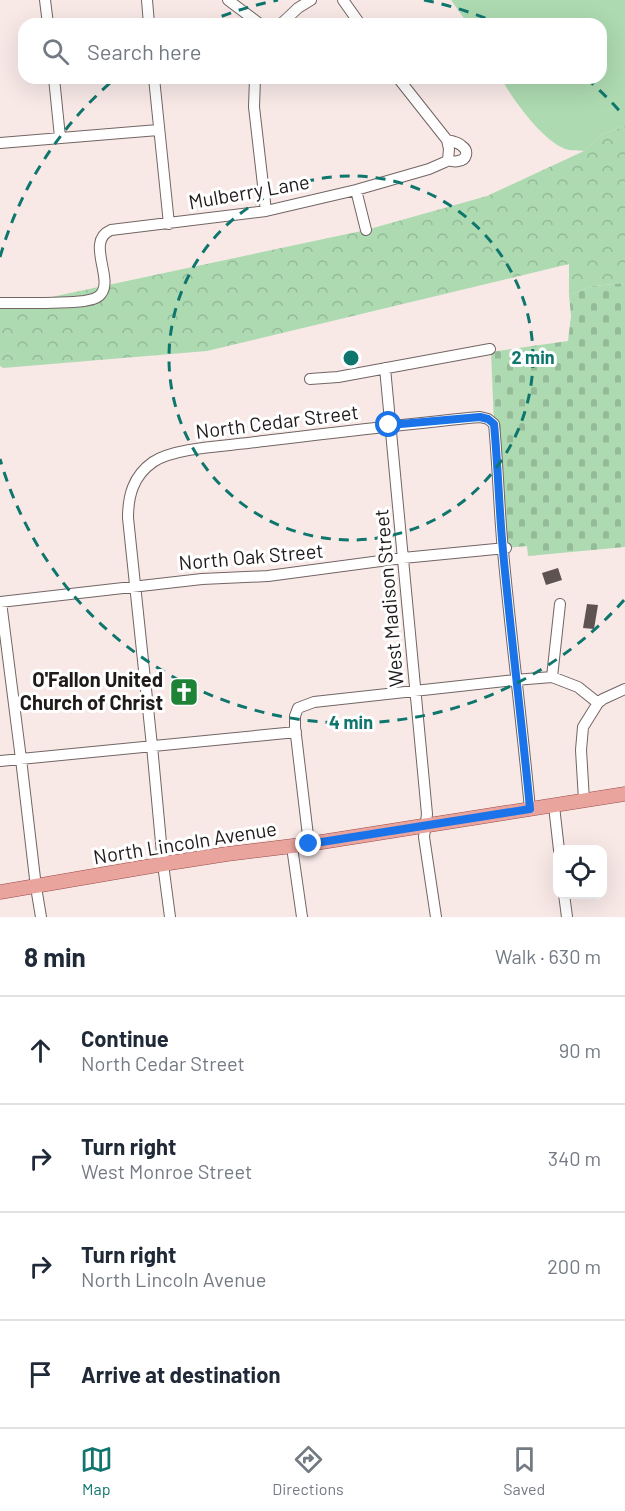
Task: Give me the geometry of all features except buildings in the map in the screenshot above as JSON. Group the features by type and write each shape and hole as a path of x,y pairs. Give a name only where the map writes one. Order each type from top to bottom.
{"main road":[{"name":"North Lincoln Avenue","path":"0,892 163,864 292,847 625,794"}],"street":[{"path":"45,0 47,18"},
{"path":"147,0 148,18"},
{"path":"228,0 252,18"},
{"path":"287,18 311,0"},
{"path":"343,0 356,18"},
{"path":"55,84 60,137"},
{"path":"154,84 169,224"},
{"path":"255,84 255,107 266,211"},
{"name":"Mulberry Lane","path":"0,303 83,301 97,297 104,285 100,245 102,238 111,230 266,211 356,190 429,169 448,150 402,84"},
{"path":"0,143 158,130"},
{"path":"356,190 366,230"},
{"path":"310,379 338,377 490,349"},
{"name":"West Madison Street","path":"385,368 427,814 424,837 436,917"},
{"name":"North Cedar Street","path":"170,917 128,518 128,501 132,487 141,472 168,455 200,449 389,425 480,417 494,424 504,548"},
{"path":"504,548 515,680 530,809"},
{"name":"North Oak Street","path":"0,602 202,579 268,576 403,558 504,548"},
{"path":"0,602 41,917"},
{"path":"552,677 560,604"},
{"path":"309,844 295,716 298,708 306,704 416,690 552,677 578,687 598,703"},
{"path":"585,800 580,750 583,727 598,703 625,689"},
{"path":"0,761 296,732"},
{"path":"554,806 559,845"},
{"path":"292,847 302,917"},
{"path":"565,899 567,917"}],"green space":[{"path":"451,0 625,0 625,126 602,134 584,151 565,149 537,128 505,84 607,84 607,18 464,18"},
{"path":"625,126 625,283 593,286 569,295 569,264 207,351 3,368 0,366 0,308 366,230 487,196 584,151 602,134"},
{"path":"625,283 625,547 528,556 527,546 506,548 494,424 491,352 568,341 571,316 569,295 593,286"}],"place":[{"name":"O'Fallon United Church of Christ","path":"184,692"}],"route":[{"path":"309,844 530,809 515,680 494,424 480,417 389,425"}]}
